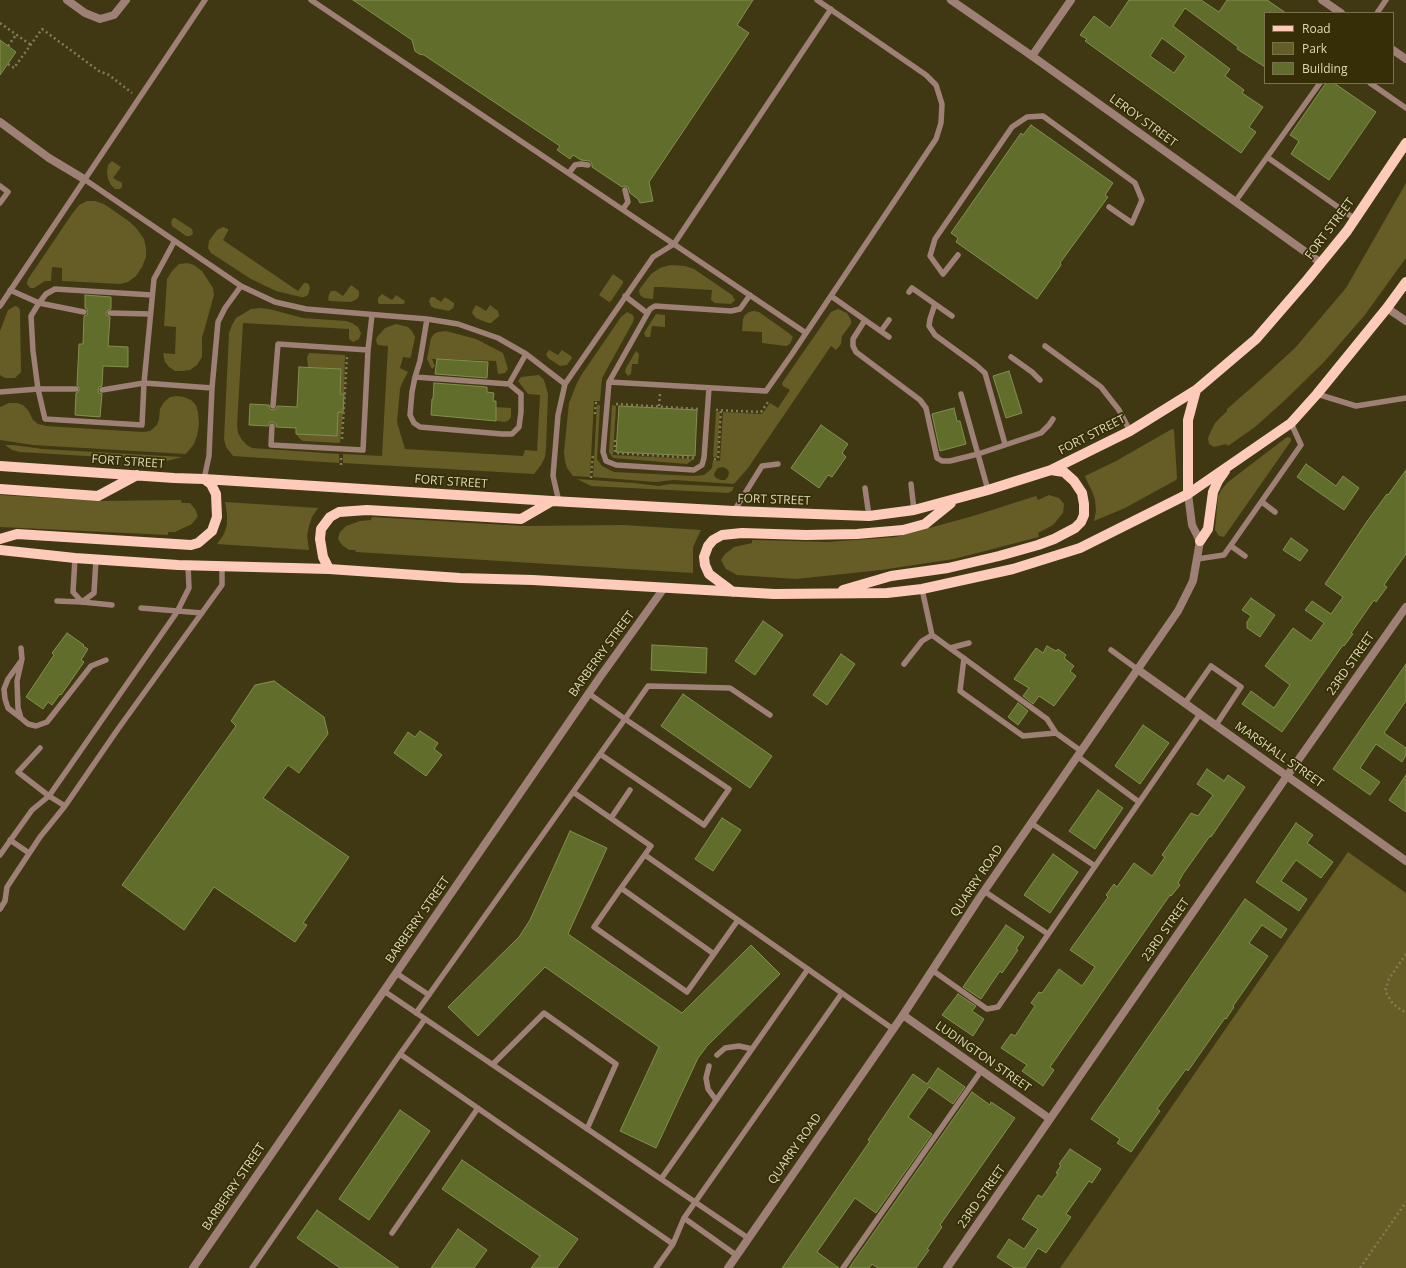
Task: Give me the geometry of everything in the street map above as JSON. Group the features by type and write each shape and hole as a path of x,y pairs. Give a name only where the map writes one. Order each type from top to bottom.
{"main road":[{"name":"FORT STREET","path":"0,466 555,502 734,511 869,516 914,510 954,500 1051,470 1130,431 1196,390 1256,339 1321,263 1347,231 1406,143"},
{"path":"0,550 75,558 188,565 329,569 774,594 888,593 922,589 1012,569 1080,548 1188,494 1291,423 1388,308 1406,282"},
{"path":"1188,494 1188,420 1196,390"},
{"path":"1200,541 1208,529 1213,492 1218,481 1230,465"},
{"path":"830,593 891,576 948,568 999,556 1038,545 1065,534 1081,522 1084,514 1082,493 1074,481 1064,472 1051,470"},
{"path":"0,488 98,496 137,475"},
{"path":"0,539 17,534 191,545 198,543 212,531 217,516 216,494 211,484 204,479"},
{"path":"733,592 709,574 705,565 704,557 708,546 713,540 722,535 742,533 806,535 850,534 903,530 925,524 954,500"},
{"path":"329,569 323,557 320,538 321,529 330,517 339,512 368,510 521,519 555,502"}],"street":[{"path":"67,0 91,16 100,19 114,15 126,0"},
{"name":"LEROY STREET","path":"951,0 1032,56 1321,263"},
{"path":"1032,56 1071,0"},
{"path":"1322,0 1340,12"},
{"path":"1394,51 1406,59"},
{"path":"0,122 49,158 84,179"},
{"path":"1388,308 1406,321"},
{"path":"1188,494 1192,525 1200,541"},
{"name":"QUARRY ROAD","path":"728,1268 903,1015 984,891 1178,611 1193,580 1200,541"},
{"name":"BARBERRY STREET","path":"193,1268 588,693 664,588"},
{"name":"23RD STREET","path":"947,1268 1287,776 1406,607"},
{"name":"MARSHALL STREET","path":"1137,669 1406,861"},
{"name":"LUDINGTON STREET","path":"903,1015 1050,1119"}],"lane":[{"path":"0,306 205,0"},
{"path":"311,0 806,333"},
{"path":"609,382 766,391 936,139 941,123 942,104 936,85 926,75 817,0"},
{"path":"1378,12 1386,0"},
{"path":"555,502 554,476 558,415 565,384 653,257 674,244 831,9"},
{"path":"1235,202 1319,84"},
{"path":"1371,84 1406,108"},
{"path":"958,255 943,274 930,256 934,239 1012,127 1026,117 1043,116 1135,183 1142,200 1132,223 1109,207"},
{"path":"1267,157 1355,219"},
{"path":"569,173 575,166 581,164 588,165"},
{"path":"84,179 174,242 241,286 275,302 306,309 427,319 458,324 498,338 526,354 565,384"},
{"path":"0,186 8,192 0,203"},
{"path":"623,210 628,202 627,192 625,190"},
{"path":"152,295 55,289 46,294 32,316 33,351 38,389 45,419 142,425 144,383 154,279 174,242"},
{"path":"204,479 209,456 212,388 218,322 225,308 241,286"},
{"path":"908,292 912,288 952,316"},
{"path":"10,290 39,303 84,312"},
{"path":"709,388 704,458 702,465 694,470 616,465 606,461 603,452 609,382 650,309 656,306 731,311 740,309 750,295"},
{"path":"625,296 647,313"},
{"path":"831,296 889,337"},
{"path":"935,304 929,326 935,335 976,365 984,373 1005,444"},
{"path":"110,313 150,314"},
{"path":"272,426 270,445 363,450 368,350 372,315"},
{"path":"415,377 509,384 521,394 519,427 512,434 502,434 420,427 414,423 410,415 412,392 415,377 427,319"},
{"path":"865,320 853,339 852,346 856,352 920,400 926,408 937,458 942,461 950,461 978,454 1041,433 1053,419"},
{"path":"881,331 889,320"},
{"path":"274,406 278,344 368,350"},
{"path":"1045,346 1101,387 1118,410 1130,431"},
{"path":"509,384 526,354"},
{"path":"1011,357 1032,372 1040,380"},
{"path":"102,390 144,383 212,388"},
{"path":"0,392 38,389 76,389"},
{"path":"962,394 988,490"},
{"path":"1317,394 1356,406 1406,398"},
{"path":"1197,559 1224,555 1301,446 1291,423"},
{"path":"734,511 762,466 778,464"},
{"path":"911,484 914,510"},
{"path":"865,488 869,516"},
{"path":"1262,502 1275,512"},
{"path":"1231,546 1245,556"},
{"path":"75,558 73,592 82,602"},
{"path":"82,602 94,593 96,559"},
{"path":"0,855 32,810 50,796 177,612 189,588 188,565"},
{"path":"0,909 5,901 7,887 29,853 65,806 222,585 222,566"},
{"path":"922,589 932,635 1047,719 1056,733 1139,802"},
{"path":"57,601 112,605"},
{"path":"141,608 202,613"},
{"path":"904,664 922,641 932,635"},
{"path":"950,648 969,643"},
{"path":"21,648 22,659 17,681 18,708 21,718"},
{"path":"1110,650 1137,669"},
{"path":"964,658 960,690 1023,736 1056,733"},
{"path":"22,659 8,679 4,689 5,699 8,708 28,724 36,726 47,722 91,666 106,660"},
{"path":"1184,703 1211,666 1240,686 1216,725"},
{"path":"416,1013 648,686 730,688 770,714"},
{"path":"588,693 729,789 704,825 600,754"},
{"path":"932,970 987,1009 998,1007 1200,714"},
{"path":"40,748 18,772 65,806"},
{"path":"611,818 630,790"},
{"path":"573,792 651,846 594,927 687,992 738,920"},
{"path":"1031,823 1095,866"},
{"path":"10,840 29,853"},
{"path":"645,854 893,1029"},
{"path":"622,888 714,954"},
{"path":"984,891 1048,934"},
{"path":"661,1179 808,969"},
{"path":"396,973 429,995"},
{"path":"384,991 748,1238"},
{"path":"656,1268 673,1244 684,1218 842,994"},
{"path":"493,1064 544,1013 616,1064 587,1129"},
{"path":"252,1268 425,1019"},
{"path":"717,1055 725,1048 739,1046 752,1049"},
{"path":"400,1054 673,1244"},
{"path":"709,1066 706,1078 708,1089 716,1100"},
{"path":"844,1268 981,1070"},
{"path":"392,1233 478,1108"},
{"path":"684,1218 736,1255"}],"path":[{"path":"0,23 31,45"},
{"path":"8,64 14,68 42,29 139,98"},
{"path":"8,46 16,35"},
{"path":"342,444 347,355"},
{"path":"659,406 660,392"},
{"path":"716,410 761,412 768,402"},
{"path":"612,403 700,409"},
{"path":"617,411 618,404"},
{"path":"713,459 718,459 721,410"},
{"path":"615,439 614,453 695,458"},
{"path":"1406,954 1389,979 1385,991 1393,1004 1406,1013"},
{"path":"1360,1268 1406,1202"}],"green space":[{"path":"112,161 121,167 113,178 122,183 122,187 120,189 115,189 108,179 108,165"},
{"path":"1406,183 1406,258 1364,316 1324,362 1255,427 1228,446 1226,444 1214,447 1209,444 1208,438 1215,423 1227,411 1227,409 1295,348 1346,288"},
{"path":"87,201 95,201 104,204 130,222 137,229 144,239 146,248 146,257 142,267 136,276 128,282 120,284 62,281 62,268 52,267 51,281 45,281 34,288 30,288 27,284 28,279 72,214 79,205"},
{"path":"173,218 192,229 192,235 186,236 172,226 171,222"},
{"path":"223,227 228,229 228,231 223,240 298,291 304,283 307,283 310,288 308,295 301,297 276,291 251,279 211,253 208,248 209,241 217,230"},
{"path":"187,263 194,265 202,271 213,288 214,295 202,338 202,357 197,365 190,370 175,371 165,362 163,353 175,354 176,327 164,326 167,279 179,264"},
{"path":"670,265 685,266 694,269 732,295 735,300 731,304 715,303 711,300 712,290 661,287 654,287 653,299 644,298 640,295 639,290 651,274 660,268"},
{"path":"613,274 623,281 623,283 609,302 599,295"},
{"path":"351,285 359,291 359,296 357,299 351,302 328,300 331,291 336,291 343,296"},
{"path":"382,294 392,300 396,295 405,301 404,304 380,304 378,303 378,298"},
{"path":"431,297 434,297 441,302 445,297 454,303 454,306 449,311 434,308 431,306 429,301"},
{"path":"476,305 486,311 490,305 498,311 499,316 491,323 476,318 472,313"},
{"path":"15,306 20,310 21,372 15,378 5,378 0,375 0,331 8,310"},
{"path":"260,308 303,318 346,321 358,327 361,333 359,339 353,342 349,339 349,329 243,323 237,425 238,433 242,440 252,448 339,454 339,463 233,456 226,447 224,439 229,333 236,318 251,309"},
{"path":"838,309 847,313 851,320 851,324 842,336 841,344 836,350 831,346 748,468 734,484 674,480 655,482 593,477 597,405 600,405 597,459 602,466 614,472 694,476 704,475 712,468 713,460 720,461 723,412 762,414 770,403 778,408 790,390 783,386 782,383 831,312","holes":["723,467 729,472 728,477 725,480 716,478 714,475 718,468"]},
{"path":"754,311 759,312 790,334 793,337 790,344 786,346 762,343 762,332 742,331 743,319 745,315"},
{"path":"627,312 633,315 633,322 602,378 600,401 594,401 590,477 573,476 567,468 564,452 569,403 582,374 621,317"},
{"path":"656,314 665,315 665,327 652,326 650,337 646,337 644,333"},
{"path":"396,324 408,327 415,337 411,356 410,358 403,357 400,368 408,372 400,389 397,422 405,449 523,456 525,450 537,451 540,395 528,394 518,381 521,377 539,375 544,380 548,394 546,449 545,457 534,474 343,463 343,454 382,456 388,346 378,345 376,341 377,337 385,328"},
{"path":"446,331 476,339 503,353 508,369 505,373 498,374 496,361 432,359 435,366 432,369 427,359 431,338 438,332"},
{"path":"549,350 558,355 562,350 572,358 567,365 560,366 548,358 546,354"},
{"path":"636,351 639,354 638,364 632,364 631,374 628,376 625,372 626,368"},
{"path":"309,353 345,355 344,394 340,393 341,369 308,367 307,358"},
{"path":"177,396 191,400 196,405 198,412 199,424 197,436 194,444 186,454 33,445 0,440 0,407 9,403 23,405 28,410 33,420 38,424 46,426 143,432 150,431 157,425 160,409 164,402 170,397"},
{"path":"612,405 616,406 613,455 694,459 687,464 613,458 609,452"},
{"path":"496,407 511,408 511,417 509,420 505,422 496,421"},
{"path":"338,412 343,412 340,443 303,441 296,434 337,436"},
{"path":"716,412 720,412 717,457 713,457"},
{"path":"1172,429 1174,430 1176,480 1125,508 1094,521 1096,511 1095,500 1085,476 1116,461"},
{"path":"1287,437 1291,438 1291,441 1224,537 1219,536 1215,530 1218,497 1221,490 1228,482"},
{"path":"5,445 43,449 182,457 167,461 20,452 12,450"},
{"path":"577,479 659,486 670,484 734,487 732,491 728,493 591,486"},
{"path":"0,495 100,501 181,500 182,503 190,503 198,516 192,524 175,532 168,532 168,535 0,527"},
{"path":"1049,495 1059,498 1064,504 1063,513 1053,525 1038,533 1039,537 954,559 881,570 796,579 737,575 726,569 721,560 725,554 734,547 752,543 752,540 828,542 896,537 973,516 1036,496 1038,500"},
{"path":"225,502 318,508 312,517 309,526 307,536 309,550 217,544 224,534 227,525"},
{"path":"372,517 523,526 624,525 701,530 693,547 693,573 356,552 355,550 349,550 342,545 338,539 340,532 346,526 360,521 371,520"},
{"path":"1348,852 1406,893 1406,1268 1060,1268"}],"building":[{"path":"353,0 753,0 737,25 749,33 649,182 653,201 640,203 638,199 630,193 628,187 622,187 592,167 590,161 581,160 573,155 570,159 557,150 560,146 424,55 419,54 415,51 412,40"},
{"path":"1129,0 1201,0 1219,12 1227,0 1267,0 1285,12 1264,12 1264,66 1237,49 1238,47 1185,8 1173,26 1230,69 1225,76 1244,90 1242,93 1263,107 1249,127 1256,132 1241,153 1085,41 1087,39 1080,35 1094,16 1110,28","holes":["1162,38 1186,56 1174,73 1150,56"]},
{"path":"0,40 16,52 0,75"},
{"path":"1325,84 1335,84 1376,112 1329,180 1291,154 1299,141 1290,135"},
{"path":"1031,125 1113,183 1105,195 1108,197 1060,263 1061,265 1037,299 956,242 958,238 951,233 1021,133 1023,135"},
{"path":"85,295 111,297 111,309 106,313 106,315 110,317 108,346 128,347 128,367 103,366 102,386 99,387 98,390 99,393 102,394 100,417 75,415 76,393 80,389 77,385 79,344 83,344 84,316 87,315 88,312 85,308"},
{"path":"437,359 488,362 487,378 435,374"},
{"path":"299,367 341,369 340,394 344,394 343,412 338,412 337,436 296,434 296,428 276,427 276,424 273,422 270,422 268,426 249,425 250,404 269,405 270,409 273,410 276,409 277,406 297,407"},
{"path":"1009,371 1022,413 1006,418 993,376"},
{"path":"434,383 487,387 487,392 494,393 493,401 496,401 496,421 431,415"},
{"path":"619,406 697,410 695,456 616,452"},
{"path":"954,408 957,421 960,421 966,444 940,451 932,414"},
{"path":"821,425 848,444 842,453 846,457 832,477 828,475 819,488 791,468"},
{"path":"1306,464 1336,486 1343,476 1359,488 1344,510 1297,477"},
{"path":"1406,470 1406,554 1384,585 1387,587 1376,602 1374,600 1351,633 1353,634 1344,646 1343,645 1282,732 1242,704 1251,691 1274,708 1290,685 1265,666 1293,628 1311,641 1324,623 1305,610 1312,601 1331,614 1343,597 1325,584 1368,520"},
{"path":"1291,538 1308,550 1300,561 1283,550"},
{"path":"1251,598 1275,615 1260,637 1247,628 1247,622 1251,616 1242,610"},
{"path":"763,621 783,635 755,675 735,661"},
{"path":"67,633 88,649 81,660 84,662 61,695 60,694 52,705 48,702 43,709 26,697 54,655 52,653"},
{"path":"652,645 707,648 706,673 651,670"},
{"path":"1047,646 1056,651 1058,649 1066,655 1064,658 1074,666 1070,671 1076,676 1054,706 1039,696 1033,704 1023,696 1029,688 1014,679 1036,648 1043,653"},
{"path":"841,654 855,664 827,705 813,695"},
{"path":"1406,664 1406,701 1384,733 1406,748 1406,755 1402,762 1376,744 1360,768 1380,782 1370,795 1333,769"},
{"path":"274,681 324,717 328,734 299,773 288,765 263,798 349,857 303,923 307,925 295,942 214,887 184,930 122,885 236,726 231,721 255,685"},
{"path":"683,694 772,756 750,788 661,726"},
{"path":"1018,703 1028,711 1018,725 1008,717"},
{"path":"1143,725 1169,743 1140,784 1115,766"},
{"path":"420,731 438,743 434,749 442,755 426,776 394,753 408,732 415,737"},
{"path":"1207,769 1224,781 1228,775 1245,787 1211,837 1210,836 1183,874 1178,883 1180,885 1171,896 1170,895 1050,1067 1054,1070 1043,1086 1022,1071 1027,1065 1001,1048 1011,1034 1015,1036 1035,1006 1031,1003 1039,992 1042,993 1059,969 1082,986 1095,967 1070,950 1108,897 1106,895 1114,884 1117,887 1134,863 1152,876 1165,857 1162,855 1191,813 1198,816 1213,795 1197,784"},
{"path":"1406,775 1406,812 1389,800"},
{"path":"1098,790 1123,808 1095,849 1069,831"},
{"path":"722,818 741,830 713,871 695,859"},
{"path":"1296,823 1313,835 1307,843 1333,862 1321,878 1296,860 1281,881 1307,899 1299,911 1256,882"},
{"path":"570,831 607,848 568,934 682,1013 751,945 780,974 707,1046 698,1058 656,1148 620,1131 659,1047 545,967 478,1036 448,1007 519,937 530,920"},
{"path":"1053,854 1078,872 1050,913 1024,895"},
{"path":"1245,899 1287,929 1281,938 1262,925 1249,943 1268,956 1233,1006 1234,1007 1226,1019 1225,1018 1188,1071 1186,1069 1157,1109 1160,1111 1131,1152 1117,1143 1120,1139 1091,1119"},
{"path":"1006,925 1024,937 1016,949 1018,950 1002,973 1000,971 981,999 963,987"},
{"path":"958,994 976,1006 972,1011 984,1019 973,1036 942,1015"},
{"path":"938,1068 965,1087 953,1104 929,1087 908,1117 932,1134 876,1213 855,1198 817,1252 839,1268 782,1268 870,1141 868,1140 913,1074 927,1084"},
{"path":"972,1092 990,1105 991,1102 1015,1118 940,1225 942,1227 927,1249 929,1250 916,1268 878,1268 872,1264 869,1268 849,1268"},
{"path":"400,1110 430,1131 369,1220 339,1199"},
{"path":"1070,1149 1101,1169 1092,1183 1089,1181 1066,1214 1071,1217 1046,1253 1038,1248 1025,1268 1014,1268 997,1257 1009,1239 1024,1249 1038,1229 1022,1219 1038,1195 1042,1197 1058,1174 1056,1173 1061,1165 1059,1164"},
{"path":"462,1160 578,1239 557,1268 531,1268 540,1256 442,1189"},
{"path":"317,1210 399,1268 340,1268 297,1238"},
{"path":"458,1229 487,1250 474,1268 431,1268"}]}
